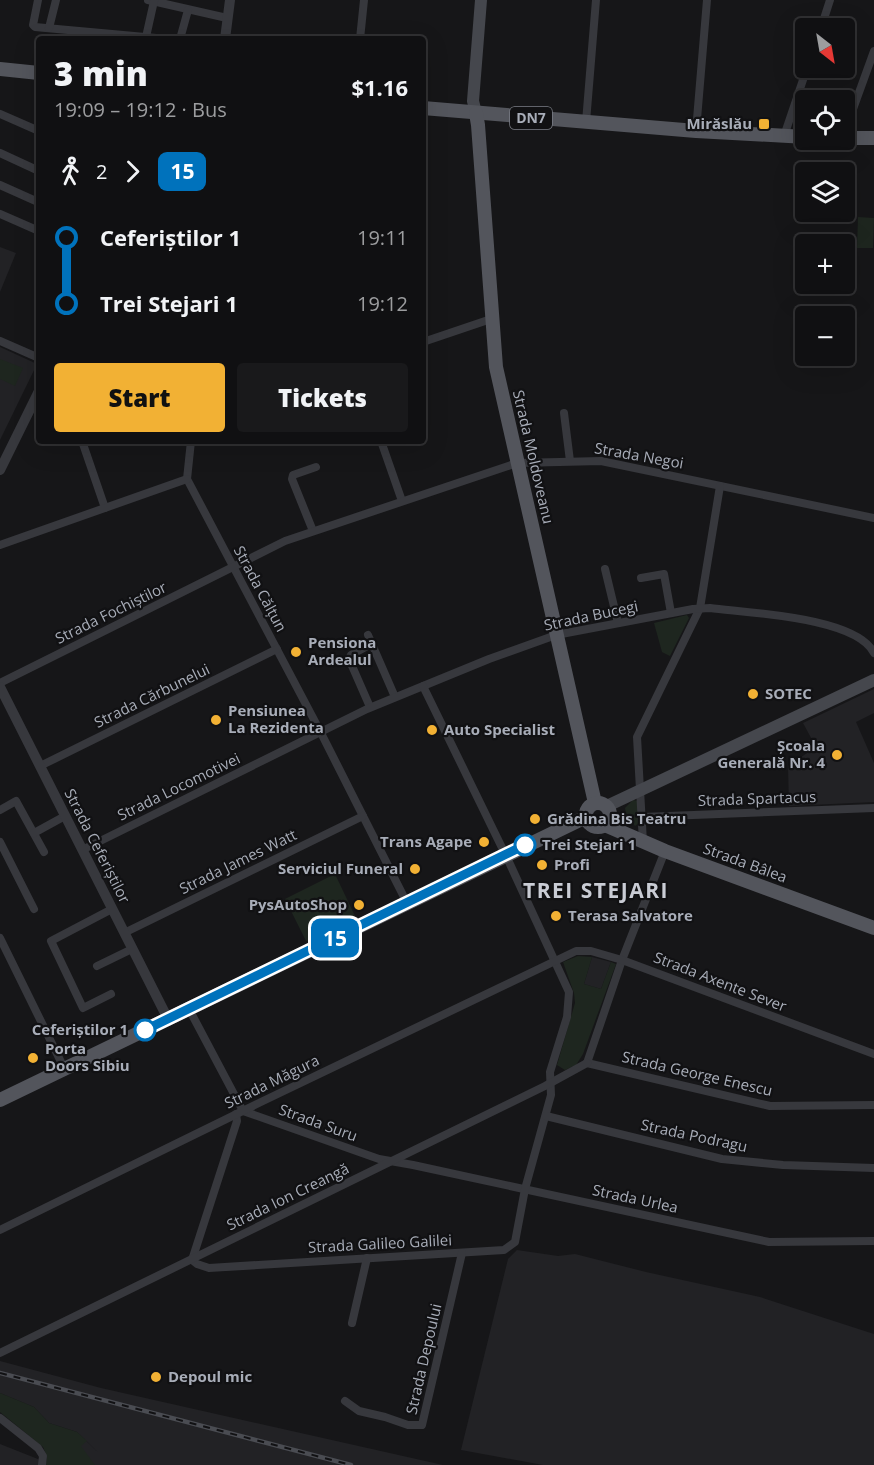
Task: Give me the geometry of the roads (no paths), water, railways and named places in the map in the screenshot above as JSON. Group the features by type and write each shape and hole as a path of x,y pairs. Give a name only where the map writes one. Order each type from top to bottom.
{"main road":[{"path":"476,113 472,101 481,0"},
{"path":"0,69 36,73"},
{"name":"DN7","path":"426,108 696,131 795,136"},
{"name":"Strada Moldoveanu","path":"476,113 496,367 556,635 601,804"},
{"path":"855,137 874,138"},
{"path":"601,804 610,817 605,825 596,827 591,825 586,817 588,808 640,790 874,680"},
{"path":"0,1100 586,817"},
{"name":"Strada Bâlea","path":"605,825 665,851 874,928"}],"street":[{"path":"38,0 33,25 35,27 135,36"},
{"path":"49,28 56,0"},
{"path":"225,36 230,0"},
{"path":"360,36 364,0"},
{"path":"586,122 596,0"},
{"path":"696,131 707,0"},
{"path":"824,18 830,0"},
{"path":"146,36 151,1 227,18"},
{"path":"181,36 188,10"},
{"path":"855,105 874,51"},
{"path":"784,136 804,78"},
{"path":"0,114 36,130"},
{"path":"0,153 36,170"},
{"path":"0,185 36,201"},
{"path":"0,214 36,230"},
{"path":"426,341 491,319"},
{"path":"0,341 36,357"},
{"path":"0,470 36,397"},
{"path":"564,413 570,461"},
{"path":"83,444 105,508"},
{"path":"0,545 187,479 191,444"},
{"path":"382,444 402,501"},
{"name":"Strada Negoi","path":"233,567 285,541 517,463 601,461 874,518"},
{"path":"313,531 292,479 293,475 316,467"},
{"name":"Strada Călțun","path":"187,479 320,731 407,903"},
{"path":"643,842 636,741 700,609 720,486"},
{"name":"Strada Fochiștilor","path":"0,685 233,567"},
{"path":"605,569 618,623"},
{"path":"641,578 664,574 671,614"},
{"name":"Strada Bucegi","path":"320,731 370,707 556,635 700,609 820,622 860,638 871,646 874,653"},
{"path":"368,635 395,697"},
{"path":"369,645 353,653 349,659 370,707"},
{"name":"Strada Cărbunelui","path":"40,766 277,649"},
{"name":"Strada Ceferiștilor","path":"0,685 168,1019"},
{"path":"423,686 567,984 569,1007 552,1064 551,1095 525,1190"},
{"name":"Strada Locomotivei","path":"82,850 320,731"},
{"path":"0,810 16,801 44,852"},
{"name":"Strada Spartacus","path":"642,817 874,808"},
{"path":"34,833 65,816"},
{"name":"Strada James Watt","path":"124,933 363,816"},
{"path":"0,842 34,909"},
{"path":"587,1063 622,960 665,851"},
{"path":"111,994 83,1008 51,940 112,909"},
{"path":"0,938 64,1068"},
{"path":"97,966 132,948"},
{"name":"Strada Axente Sever","path":"555,959 576,951 586,950 622,960 874,1054"},
{"name":"Strada Măgura","path":"0,1230 555,959"},
{"path":"189,1009 239,1112 192,1260"},
{"name":"Strada Ion Creangă","path":"0,1353 551,1083 587,1063"},
{"name":"Strada George Enescu","path":"587,1063 770,1106 874,1105"},
{"name":"Strada Suru","path":"239,1112 368,1156 392,1161"},
{"name":"Strada Podragu","path":"546,1116 722,1159 783,1165 874,1168"},
{"name":"Strada Urlea","path":"392,1161 769,1242 874,1241"},
{"name":"Strada Galileo Galilei","path":"192,1260 209,1268 504,1250 512,1246 516,1238 525,1190"},
{"name":"Strada Depoului","path":"345,1401 359,1411 408,1425 422,1425 462,1253"},
{"path":"352,1323 367,1258"},
{"path":"0,1418 38,1448 43,1456 42,1465"}],"railway":[{"path":"0,1373 351,1465"}],"place":[{"name":"Mirăslău","path":"764,124"},
{"name":"Pensiona Ardealul","path":"296,652"},
{"name":"SOTEC","path":"753,694"},
{"name":"Pensiunea La Rezidenta","path":"216,720"},
{"name":"Auto Specialist","path":"432,730"},
{"name":"Școala Generală Nr. 4","path":"837,755"},
{"name":"Grădina Bis Teatru","path":"535,819"},
{"name":"Trans Agape","path":"484,842"},
{"name":"Trei Stejari 1","path":"525,845"},
{"name":"Profi","path":"542,865"},
{"name":"Serviciul Funeral","path":"415,869"},
{"name":"PysAutoShop","path":"359,905"},
{"name":"Terasa Salvatore","path":"556,916"},
{"name":"Ceferiștilor 1","path":"145,1030"},
{"name":"Porta Doors Sibiu","path":"33,1058"},
{"name":"Depoul mic","path":"156,1377"}],"district":[{"name":"TREI STEJARI","path":"596,891"}]}
